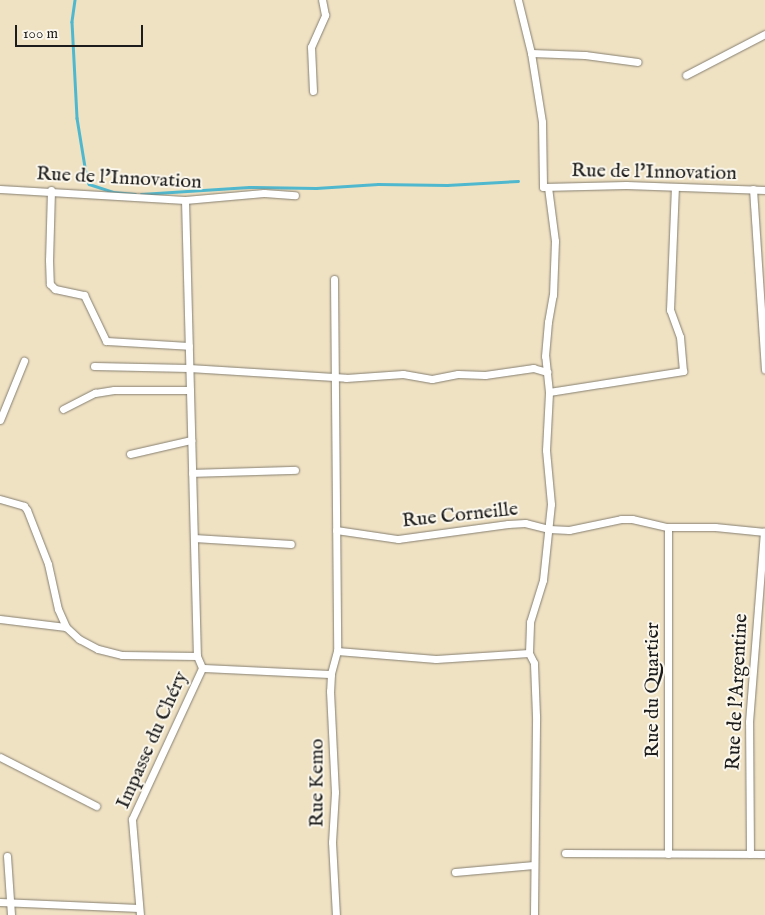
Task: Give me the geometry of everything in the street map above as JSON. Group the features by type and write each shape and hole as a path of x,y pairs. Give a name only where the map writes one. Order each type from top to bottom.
{"street":[{"path":"313,91 311,47 325,15 322,0"},
{"path":"518,0 531,53 542,122 545,187 555,241 554,295 548,322 545,356 549,392 546,450 551,504 550,529 543,580 530,622 529,652 534,663 536,716 534,915"},
{"path":"686,75 765,34"},
{"path":"531,53 585,55 638,62"},
{"name":"Rue de l'Innovation","path":"545,187 626,185 765,190"},
{"path":"549,392 683,371 680,337 670,310 675,187"},
{"name":"Rue de l'Innovation","path":"0,188 185,200 264,193 296,195"},
{"path":"51,190 48,260 50,284 54,289 84,295 106,341 189,346"},
{"path":"753,190 765,370"},
{"path":"185,200 197,656 202,668 331,674"},
{"name":"Rue Kemo","path":"334,279 337,651 331,674 336,792 332,842 336,915"},
{"path":"0,420 24,361"},
{"path":"94,366 189,368 361,378 403,374 432,379 458,374 485,374 533,368 547,372"},
{"path":"63,410 95,394 114,390 190,390"},
{"path":"130,454 191,440"},
{"path":"192,473 295,470"},
{"path":"0,499 24,506 27,510 48,564 58,609 66,627 79,639 98,649 114,653 197,656"},
{"name":"Rue Corneille","path":"336,530 398,540 508,524 525,523 550,529 569,530 620,519 632,519 668,527 715,527 764,532"},
{"name":"Rue du Quartier","path":"668,527 668,854"},
{"name":"Rue de l'Argentine","path":"750,854 749,722 764,532"},
{"path":"194,538 291,544"},
{"path":"0,619 66,627"},
{"path":"337,651 436,659 529,652"},
{"name":"Impasse du Chéry","path":"140,911 132,819 202,668"},
{"path":"0,757 96,806"},
{"path":"565,853 765,854"},
{"path":"6,856 11,915"},
{"path":"455,872 534,865"},
{"path":"0,902 82,904 140,911"}],"waterway":[{"path":"75,0 72,22 77,118 87,179 89,184 113,192 135,194"},
{"path":"141,194 249,187 316,188 378,184 447,185 518,181"}]}
